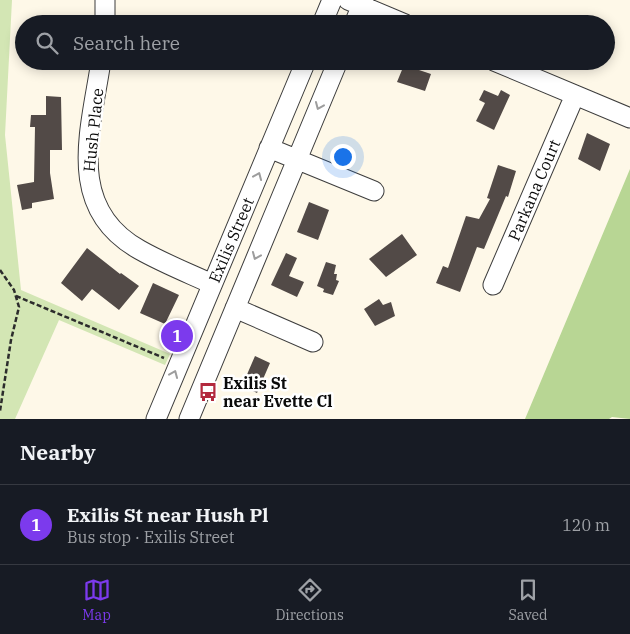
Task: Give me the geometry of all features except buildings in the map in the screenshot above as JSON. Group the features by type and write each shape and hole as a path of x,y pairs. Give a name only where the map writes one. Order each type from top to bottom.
{"street":[{"path":"105,0 105,15"},
{"path":"326,15 332,0"},
{"path":"356,15 358,2 386,15"},
{"name":"Hush Place","path":"100,70 87,166 89,186 95,203 104,218 128,242 140,250 212,284"},
{"name":"Exilis Street","path":"156,419 302,70"},
{"name":"Exilis Street","path":"188,419 334,70"},
{"path":"515,70 630,118"},
{"name":"Parkana Court","path":"493,285 575,95"},
{"path":"269,148 374,191"},
{"path":"234,308 313,342"}],"path":[{"path":"0,270 16,296 19,307 11,340 0,411"},
{"path":"16,296 178,364"}],"green space":[{"path":"0,0 12,0 5,135 21,290 170,354 165,365 59,320 15,419 0,419"},
{"path":"630,169 630,419 612,417 609,419 525,419"}],"place":[{"name":"Exilis St near Hush Pl","path":"177,336"},
{"name":"Exilis St near Evette Cl","path":"208,392"}]}
